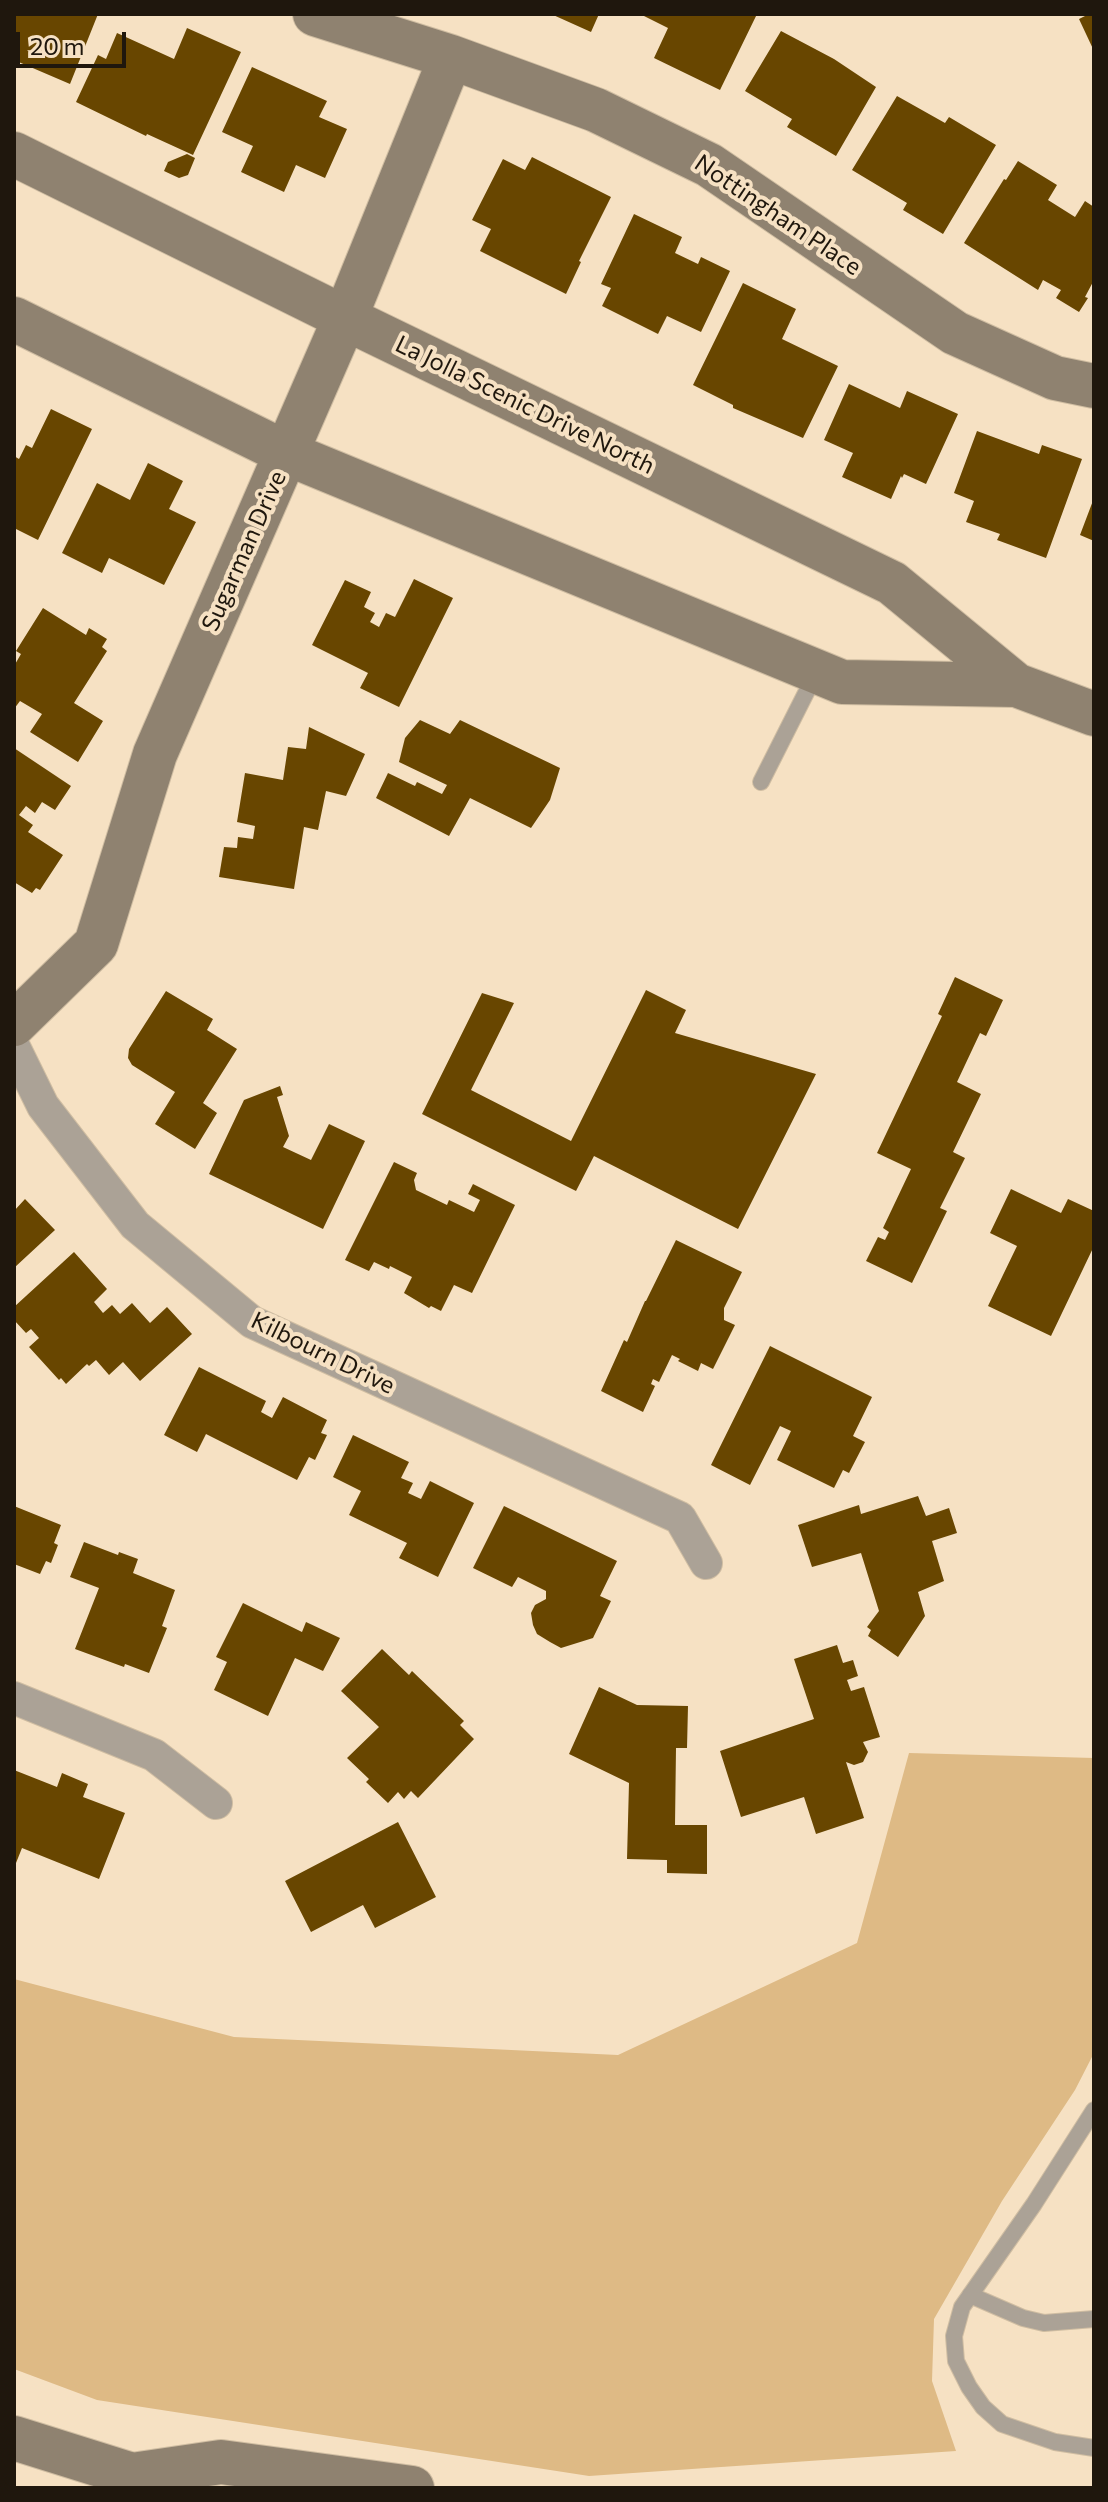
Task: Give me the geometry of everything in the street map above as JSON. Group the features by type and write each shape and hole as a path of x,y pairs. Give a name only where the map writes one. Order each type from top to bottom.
{"main road":[{"name":"Nottingham Place","path":"315,14 451,57 596,110 709,165 955,333 1055,378 1094,386"},
{"name":"Sugarman Drive","path":"14,1024 96,944 155,754 345,318 451,57"},
{"name":"La Jolla Scenic Drive North","path":"14,154 892,583 1016,685 1094,714"},
{"name":"La Jolla Scenic Drive North","path":"14,319 286,453 842,682 1016,685"},
{"path":"14,2438 136,2485 221,2462 412,2488"}],"street":[{"name":"Kilbourn Drive","path":"14,1047 43,1106 135,1225 252,1322 680,1518 706,1563"},
{"path":"14,1698 154,1755 216,1803"}],"lane":[{"path":"761,782 817,672"},
{"path":"1094,2110 1034,2204 962,2307 954,2336 956,2361 969,2387 983,2407 1002,2424 1055,2442 1094,2448"},
{"path":"970,2295 1023,2318 1044,2323 1094,2319"}],"shaded area":[{"path":"909,1753 1094,1758 1094,2053 1075,2090 1002,2201 934,2319 932,2381 956,2451 589,2476 97,2400 14,2369 14,1979 234,2037 618,2055 857,1943"}],"building":[{"path":"14,14 98,14 70,84 14,60"},
{"path":"551,14 599,14 591,32"},
{"path":"640,14 757,14 720,90 654,58 668,28"},
{"path":"1094,14 1094,51 1079,19"},
{"path":"187,28 241,52 193,155 76,102 98,55 106,59 117,33 174,59"},
{"path":"781,31 834,59 876,87 836,156 787,127 792,119 745,91"},
{"path":"252,67 327,101 319,117 347,129 325,178 296,165 284,192 241,172 253,146 222,132"},
{"path":"897,96 945,123 949,117 996,145 943,234 903,210 907,203 852,170"},
{"path":"187,154 195,158 188,175 179,178 164,171 168,162"},
{"path":"532,157 611,197 566,294 480,251 491,229 472,220 503,159 525,170"},
{"path":"1018,161 1057,185 1048,200 1075,217 1085,201 1094,207 1094,280 1079,312 1056,298 1061,290 1043,280 1038,290 964,243"},
{"path":"634,214 682,237 675,253 698,264 701,257 730,271 701,332 667,316 658,334 602,306 611,288 601,284"},
{"path":"743,283 796,309 782,339 838,366 803,438 733,408 733,405 693,385"},
{"path":"849,384 900,408 907,391 958,414 926,484 904,474 891,499 842,477 853,453 824,440"},
{"path":"51,409 92,429 38,540 14,528 14,456 19,459 26,445 32,448"},
{"path":"977,431 1039,454 1042,445 1082,459 1046,558 997,540 1000,534 966,522 974,501 954,493"},
{"path":"148,463 183,481 169,509 196,522 164,585 109,558 102,573 62,553 97,483 130,500"},
{"path":"1094,498 1094,541 1080,535"},
{"path":"414,579 453,598 399,707 360,688 368,673 312,645 345,580 371,592 364,607 375,613 370,622 379,627 386,613 395,617"},
{"path":"43,608 86,635 89,628 107,639 102,647 107,651 74,703 103,721 78,762 30,732 42,714 20,701 14,709 14,666 21,654 16,651"},
{"path":"420,720 450,734 460,720 560,768 550,800 531,828 470,798 449,836 376,798 388,773 442,794 447,785 399,762 405,738"},
{"path":"309,727 365,754 346,796 326,791 318,830 304,827 294,889 219,877 224,847 237,848 238,837 253,839 255,826 237,822 245,773 283,780 288,747 306,749"},
{"path":"14,748 71,786 55,810 42,802 35,813 26,806 19,815 33,825 28,832 63,855 40,890 36,888 32,893 14,882"},
{"path":"955,977 1003,1000 986,1036 980,1033 957,1082 981,1094 953,1152 965,1158 940,1208 947,1211 912,1283 866,1261 878,1237 885,1240 889,1232 883,1228 911,1169 877,1153 942,1016 938,1014"},
{"path":"646,990 686,1010 675,1033 816,1074 738,1229 594,1156 576,1191 422,1114 482,993 514,1003 471,1090 571,1141"},
{"path":"166,991 213,1019 207,1030 237,1049 203,1103 217,1113 195,1149 155,1124 175,1092 132,1065 128,1058 129,1049"},
{"path":"280,1086 283,1095 277,1097 289,1136 283,1147 311,1160 329,1124 365,1141 323,1229 209,1174 244,1100"},
{"path":"394,1162 417,1173 414,1180 416,1190 447,1205 449,1200 474,1212 480,1200 468,1194 473,1184 515,1205 472,1293 454,1285 441,1311 431,1306 429,1308 404,1293 412,1277 390,1266 389,1269 374,1262 369,1271 345,1260"},
{"path":"1011,1189 1061,1213 1068,1199 1094,1211 1094,1246 1051,1336 988,1306 1017,1246 990,1233"},
{"path":"25,1199 55,1230 14,1268 14,1211"},
{"path":"676,1240 742,1272 724,1308 724,1320 735,1325 713,1369 701,1363 698,1371 672,1355 659,1382 653,1379 651,1384 655,1386 643,1412 601,1391"},
{"path":"74,1252 107,1289 94,1302 103,1313 112,1305 120,1314 132,1303 150,1323 167,1307 192,1334 140,1381 123,1362 109,1375 96,1360 89,1366 87,1364 66,1384 29,1347 39,1338 31,1329 26,1333 14,1320 14,1307"},
{"path":"770,1346 872,1397 853,1436 865,1442 849,1473 843,1470 834,1488 777,1460 791,1431 780,1426 750,1485 711,1465"},
{"path":"199,1367 266,1401 261,1412 272,1418 283,1397 327,1420 321,1433 327,1435 315,1460 309,1457 297,1480 206,1434 197,1452 164,1435"},
{"path":"353,1435 409,1462 401,1478 413,1483 408,1493 421,1499 430,1481 474,1503 438,1577 399,1558 407,1543 349,1515 361,1491 333,1477"},
{"path":"918,1496 926,1516 949,1508 957,1533 932,1541 944,1581 918,1592 925,1616 898,1657 868,1636 871,1630 867,1627 879,1611 861,1553 812,1567 798,1525 859,1505 861,1514"},
{"path":"14,1506 61,1525 51,1563 46,1561 40,1574 14,1564"},
{"path":"504,1506 617,1561 600,1596 611,1601 593,1638 561,1648 550,1642 537,1634 531,1613 535,1605 546,1599 546,1591 518,1577 512,1587 473,1568"},
{"path":"84,1542 138,1559 133,1573 175,1590 162,1626 167,1628 149,1673 75,1649 99,1588 70,1577"},
{"path":"243,1603 302,1632 306,1622 340,1638 323,1671 295,1658 268,1716 214,1690 227,1662 216,1657"},
{"path":"837,1645 843,1663 853,1660 858,1676 847,1680 851,1691 864,1687 880,1737 863,1742 868,1752 863,1762 854,1765 846,1762 864,1818 816,1834 804,1797 741,1817 720,1751 814,1719 794,1659"},
{"path":"382,1649 409,1675 412,1671 464,1721 460,1725 474,1739 418,1798 411,1791 404,1799 398,1792 388,1803 347,1758 379,1727 341,1691"},
{"path":"599,1687 637,1705 688,1706 687,1748 676,1748 675,1825 707,1825 707,1874 667,1873 667,1860 627,1859 629,1783 569,1754"},
{"path":"14,1770 57,1787 62,1773 88,1784 83,1797 125,1813 99,1879 22,1848 14,1868"},
{"path":"398,1822 436,1897 375,1928 363,1905 311,1932 285,1881"}]}
